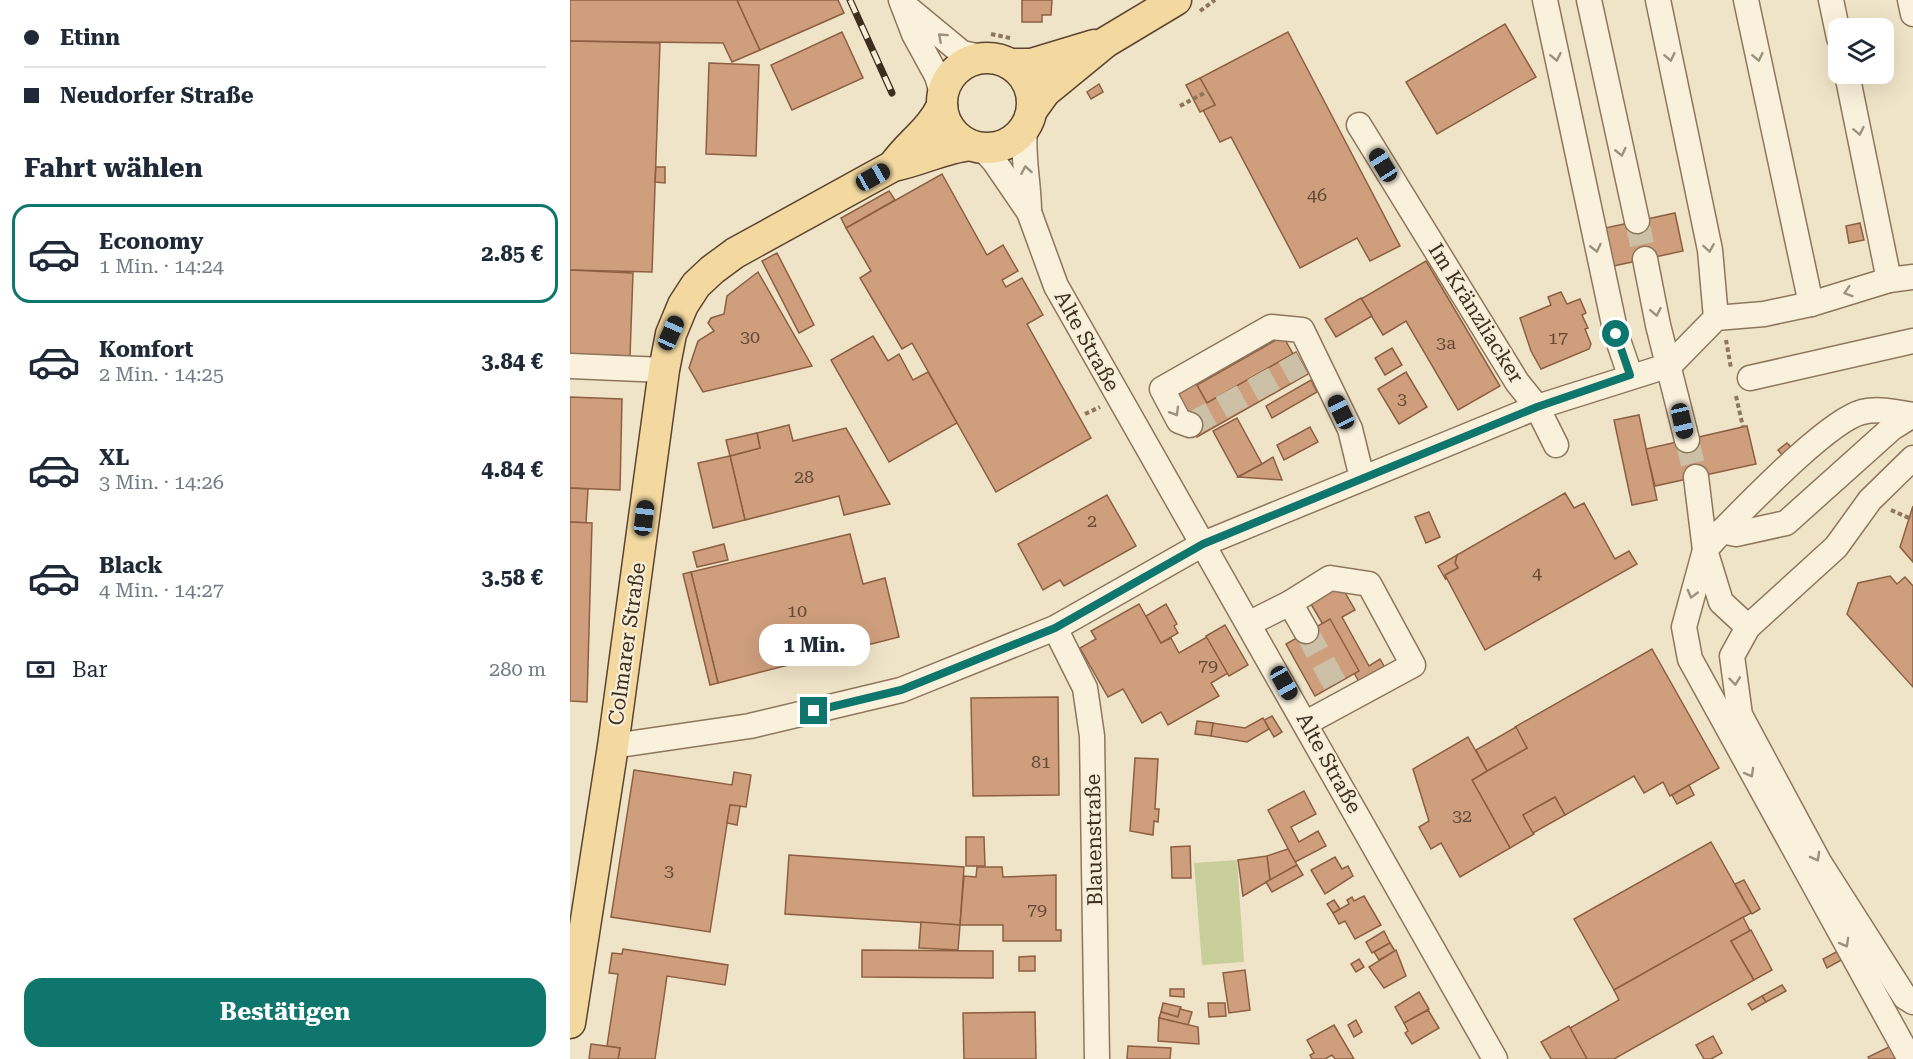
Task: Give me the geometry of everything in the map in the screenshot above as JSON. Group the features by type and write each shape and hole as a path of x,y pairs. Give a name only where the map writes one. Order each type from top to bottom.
{"main road":[{"path":"1106,42 1031,64 998,61 962,66 946,85 943,102 951,129 975,146 1005,144 1028,119 1045,92 1106,42 1176,0"},
{"path":"998,61 1021,72 1028,84 1028,119"},
{"name":"Colmarer Straße","path":"893,166 905,147 934,123 943,102"},
{"name":"Colmarer Straße","path":"570,1023 613,746 664,370 671,333 683,305 696,285 735,254 893,166 915,162 953,147 975,146"}],"street":[{"path":"1545,0 1616,334 1630,375"},
{"path":"1589,0 1636,221"},
{"path":"1658,0 1710,249 1716,318"},
{"path":"1746,0 1811,304"},
{"path":"1831,0 1835,18"},
{"path":"1910,0 1913,14"},
{"path":"902,3 962,53 998,61"},
{"path":"902,3 914,33 937,76 943,102"},
{"path":"1849,84 1889,280"},
{"name":"Alte Straße","path":"1028,119 1022,149 1029,188 1029,212"},
{"name":"Im Kränzliacker","path":"613,746 750,726 901,690 1055,628 1203,544 1537,407 1517,382 1359,125"},
{"name":"Alte Straße","path":"975,146 994,161 1029,212 1056,286 1250,623 1495,1059"},
{"path":"1645,259 1658,325 1670,364 1686,440"},
{"path":"1556,445 1537,407 1630,375 1670,364 1716,318 1764,314 1811,304 1889,280 1913,277"},
{"path":"1190,425 1179,421 1162,389 1271,327 1302,330 1309,361 1350,429 1362,478"},
{"path":"1750,378 1913,341"},
{"path":"570,366 664,370"},
{"path":"1910,1059 1690,659 1684,627 1705,549 1762,490 1841,420 1863,412 1882,410 1913,415"},
{"path":"1722,531 1736,534 1786,523 1892,428 1913,415"},
{"path":"1913,458 1870,500 1836,547 1748,627 1732,656 1740,715 1819,862 1905,997 1913,1002"},
{"path":"1696,477 1705,549 1721,602 1748,627"},
{"path":"1250,623 1290,603 1330,578 1369,584 1413,665 1340,693 1306,723"},
{"path":"1290,603 1306,631"},
{"name":"Blauenstraße","path":"1055,628 1085,688 1092,736 1097,1059"}],"path":[{"path":"1180,106 1208,91"},
{"path":"1085,414 1103,405"}],"green space":[{"path":"1237,860 1244,962 1202,965 1194,863"}],"building":[{"path":"570,0 737,0 760,50 732,62 723,43 570,41"},
{"path":"737,0 838,0 844,13 760,50"},
{"path":"1022,0 1052,0 1051,15 1042,15 1042,22 1022,22"},
{"path":"1505,24 1536,77 1437,134 1406,82"},
{"path":"842,32 863,78 792,110 771,65"},
{"path":"1288,32 1400,246 1370,261 1357,238 1300,268 1231,137 1220,142 1203,110 1215,105 1200,78"},
{"path":"570,41 660,43 652,272 570,270"},
{"path":"709,63 759,65 756,156 706,154"},
{"path":"1200,78 1215,105 1200,112 1186,85"},
{"path":"1099,84 1103,92 1091,99 1087,92"},
{"path":"656,167 665,167 665,183 655,182"},
{"path":"942,174 987,255 1003,245 1018,271 1002,280 1006,287 1022,278 1043,315 1027,324 1091,438 996,492 912,343 902,349 860,278 871,271 846,228"},
{"path":"889,191 895,200 846,228 841,218"},
{"path":"1675,213 1683,251 1604,268 1596,230"},
{"path":"1860,223 1864,240 1849,243 1846,226"},
{"path":"777,253 814,325 799,333 762,261"},
{"path":"1426,261 1500,386 1458,410 1406,321 1383,335 1361,299"},
{"path":"570,270 633,273 630,356 570,354"},
{"path":"758,272 812,366 703,392 689,368 698,341 714,331 708,323 711,318 724,314 727,296"},
{"path":"1561,292 1567,304 1580,299 1586,313 1582,315 1588,328 1585,329 1591,344 1589,349 1541,369 1531,351 1520,318 1551,305 1548,297"},
{"path":"1361,298 1372,316 1336,337 1325,319"},
{"path":"873,336 888,361 899,354 913,380 928,372 957,423 889,462 831,360"},
{"path":"1283,336 1293,354 1207,403 1197,385"},
{"path":"1392,348 1402,365 1385,375 1375,358"},
{"path":"1296,352 1308,374 1197,437 1172,393 1194,380 1207,403"},
{"path":"1406,372 1427,407 1399,424 1378,389"},
{"path":"1311,380 1317,392 1272,418 1266,406"},
{"path":"570,397 622,399 620,490 570,488"},
{"path":"1639,415 1657,500 1632,505 1614,420"},
{"path":"1237,418 1262,464 1238,477 1213,431"},
{"path":"789,425 793,441 846,428 890,504 844,515 839,496 745,520 730,456 760,448 757,433"},
{"path":"1747,426 1756,464 1655,486 1646,449"},
{"path":"1310,427 1318,442 1284,460 1277,445"},
{"path":"757,433 760,448 730,456 726,440"},
{"path":"1787,443 1792,448 1783,456 1778,450"},
{"path":"730,456 745,520 713,528 698,463"},
{"path":"1273,457 1282,480 1238,477 1262,464"},
{"path":"570,488 588,489 586,523 570,522"},
{"path":"1565,493 1574,508 1584,503 1615,559 1629,551 1637,564 1485,650 1445,575 1458,568 1455,563 1457,555"},
{"path":"1107,495 1136,546 1064,586 1060,580 1043,590 1018,544"},
{"path":"1913,506 1913,562 1900,547"},
{"path":"1429,512 1440,537 1426,543 1415,517"},
{"path":"570,522 592,523 587,702 570,701"},
{"path":"850,534 863,584 885,578 899,637 718,683 691,572"},
{"path":"724,544 728,560 697,567 693,552"},
{"path":"1457,555 1455,563 1458,568 1445,575 1446,580 1438,566"},
{"path":"691,572 718,683 710,685 683,574"},
{"path":"1890,576 1897,584 1905,577 1913,586 1913,687 1847,614 1858,583"},
{"path":"1339,582 1355,610 1342,617 1369,666 1380,659 1389,675 1363,689 1328,626 1325,628 1308,599"},
{"path":"1139,604 1161,643 1171,638 1179,653 1207,637 1228,673 1211,683 1219,696 1168,725 1161,712 1142,723 1123,689 1108,697 1080,648 1096,639 1091,631"},
{"path":"1166,604 1177,624 1174,626 1178,633 1161,643 1146,616"},
{"path":"1330,619 1359,671 1315,696 1286,644"},
{"path":"1225,625 1248,665 1229,676 1206,636"},
{"path":"1652,649 1719,768 1670,796 1663,782 1644,793 1634,776 1565,815 1555,797 1523,815 1534,834 1510,848 1472,780 1527,748 1515,727"},
{"path":"1058,697 1059,795 973,796 971,698"},
{"path":"1272,716 1282,732 1274,737 1264,720"},
{"path":"1263,718 1269,729 1247,742 1211,736 1213,723 1245,728"},
{"path":"1197,721 1213,723 1211,736 1195,734"},
{"path":"1516,727 1527,748 1487,771 1476,750"},
{"path":"1468,737 1487,771 1472,780 1510,848 1460,877 1441,843 1431,849 1419,827 1429,821 1413,769"},
{"path":"1135,758 1158,759 1155,809 1159,809 1158,822 1154,821 1153,835 1130,831"},
{"path":"634,770 732,785 734,772 751,775 746,807 730,805 710,932 611,917"},
{"path":"1689,785 1694,795 1677,804 1672,795"},
{"path":"1304,791 1316,814 1291,827 1299,842 1318,831 1326,846 1295,862 1268,810"},
{"path":"1555,797 1565,815 1533,833 1523,815"},
{"path":"730,805 740,806 737,825 727,823"},
{"path":"966,837 984,837 985,866 966,866"},
{"path":"1711,842 1751,913 1614,990 1574,919"},
{"path":"1190,846 1191,878 1172,878 1171,847"},
{"path":"1288,849 1297,865 1270,880 1267,856"},
{"path":"789,855 964,867 960,925 785,914"},
{"path":"1267,856 1270,880 1243,896 1238,860"},
{"path":"1335,857 1342,869 1348,866 1353,876 1325,894 1311,870"},
{"path":"1297,865 1303,875 1272,892 1266,882"},
{"path":"977,867 1002,867 1003,877 1056,875 1056,930 1061,930 1061,941 1003,941 1003,925 960,925 964,876 976,877"},
{"path":"1744,880 1760,909 1752,914 1735,884"},
{"path":"1364,896 1381,925 1355,939 1345,921 1339,924 1333,913 1349,904 1347,900 1352,897 1354,901"},
{"path":"1334,900 1340,909 1333,913 1327,904"},
{"path":"1743,917 1750,931 1731,941 1754,980 1614,1059 1587,1059 1570,1028 1619,1000 1614,990"},
{"path":"921,922 960,925 958,950 919,948"},
{"path":"1751,930 1772,970 1754,980 1731,941"},
{"path":"1384,931 1390,943 1372,953 1366,942"},
{"path":"1390,943 1395,951 1379,960 1374,952"},
{"path":"623,949 728,965 725,985 667,976 655,1059 618,1059 620,1048 607,1046 618,974 609,973 612,953 622,954"},
{"path":"862,950 993,951 993,978 862,977"},
{"path":"1396,950 1406,976 1384,988 1369,967"},
{"path":"1840,950 1845,958 1827,968 1823,959"},
{"path":"1035,956 1035,971 1019,971 1019,957"},
{"path":"1359,959 1364,967 1356,972 1351,964"},
{"path":"1245,970 1250,1010 1229,1013 1223,973"},
{"path":"1782,985 1786,991 1766,1002 1762,996"},
{"path":"1170,989 1184,989 1184,997 1170,996"},
{"path":"1419,992 1429,1009 1404,1023 1395,1007"},
{"path":"1762,996 1766,1002 1752,1010 1748,1004"},
{"path":"1163,1003 1181,1007 1178,1017 1161,1012"},
{"path":"1208,1003 1225,1003 1226,1016 1209,1017"},
{"path":"1180,1009 1192,1012 1188,1025 1159,1018 1161,1012 1178,1017"},
{"path":"1428,1010 1439,1028 1412,1044 1405,1033 1408,1031 1404,1023"},
{"path":"1035,1012 1036,1059 964,1059 963,1013"},
{"path":"1159,1018 1198,1027 1199,1044 1158,1041"},
{"path":"1356,1020 1362,1032 1354,1037 1348,1025"},
{"path":"1334,1025 1354,1059 1335,1059 1332,1055 1325,1059 1312,1059 1310,1055 1314,1053 1307,1040"},
{"path":"1569,1026 1587,1059 1551,1059 1541,1042"},
{"path":"1713,1036 1722,1053 1711,1059 1704,1059 1696,1045"},
{"path":"591,1044 620,1048 618,1059 589,1059"},
{"path":"1893,1045 1899,1059 1869,1059 1868,1057"},
{"path":"1128,1046 1171,1048 1170,1059 1127,1059"}],"tunnel":[{"path":"1637,221 1645,259"},
{"path":"1190,425 1302,363"},
{"path":"1687,440 1696,477"},
{"path":"1306,631 1335,684"}],"railway":[{"path":"850,0 892,93"}],"route":[{"path":"814,711 901,690 1055,628 1203,544 1537,407 1630,375 1616,334"}]}
